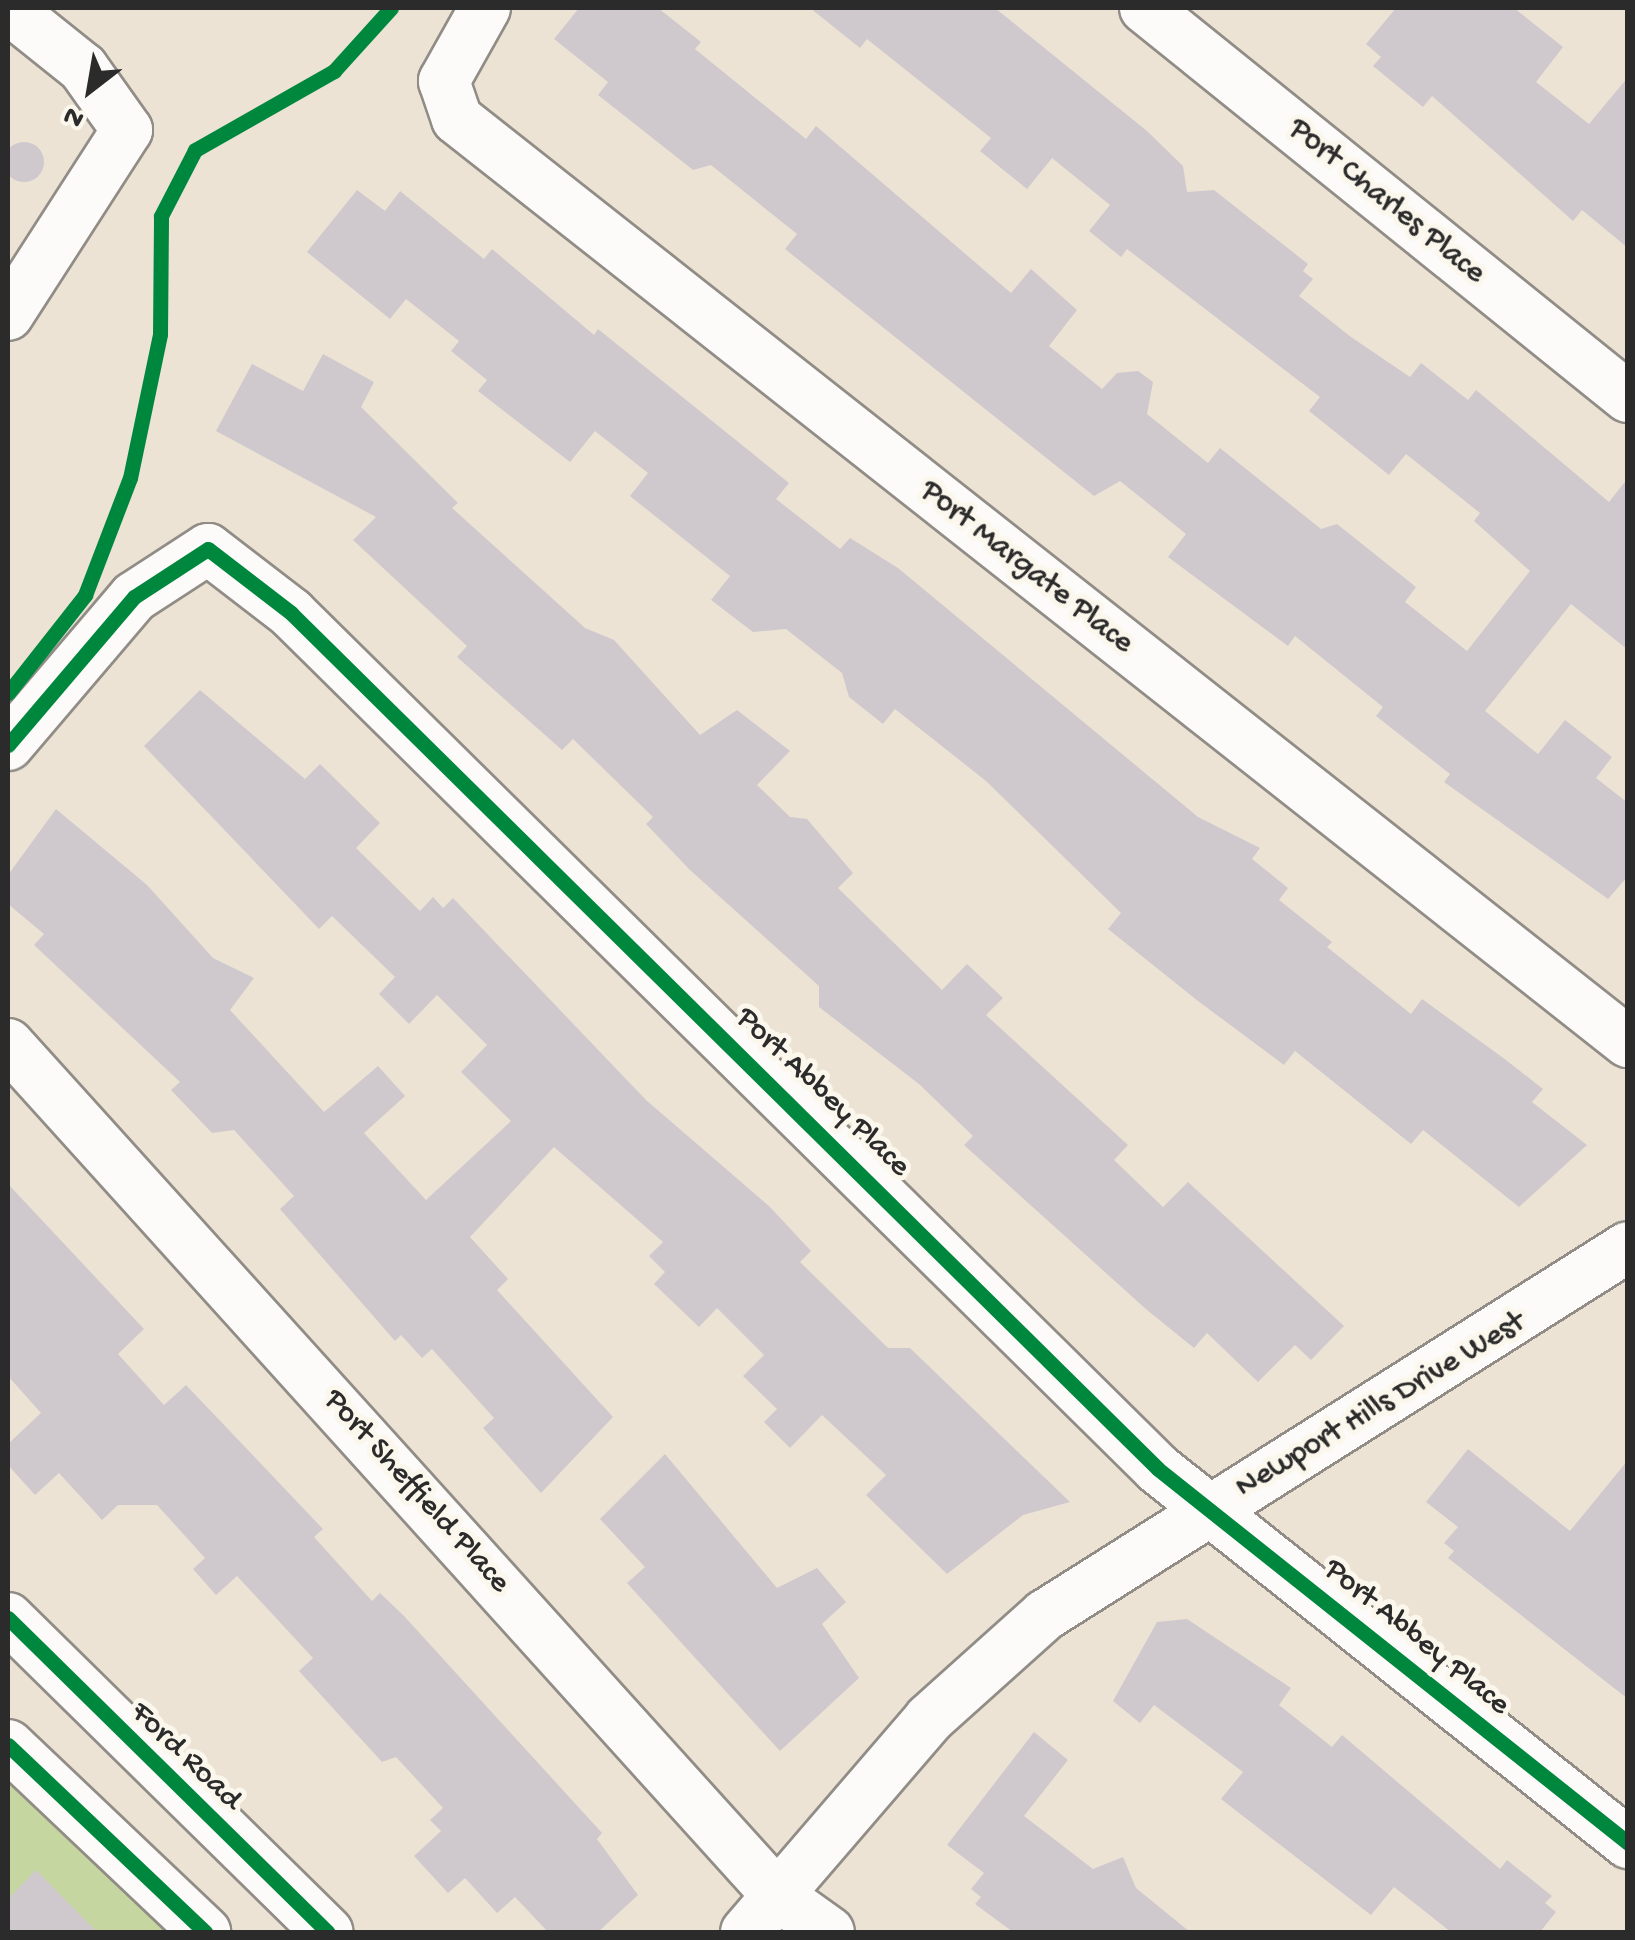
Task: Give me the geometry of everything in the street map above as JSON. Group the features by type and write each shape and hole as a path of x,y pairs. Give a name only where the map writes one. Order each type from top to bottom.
{"street":[{"path":"8,8 83,68 127,130 8,315"},
{"name":"Port Margate Place","path":"484,8 444,81 456,120 1628,1042"},
{"name":"Port Charles Place","path":"1146,8 1628,397"},
{"name":"Port Abbey Place","path":"8,745 134,598 208,549 291,613 1158,1469 1628,1843"},
{"name":"Port Sheffield Place","path":"8,1044 761,1913 829,1932"},
{"name":"Newport Hills Drive West","path":"761,1913 929,1719 1008,1646 1210,1509 1516,1326 1628,1247"},
{"name":"Ford Road","path":"8,1618 328,1932"},
{"path":"8,1746 205,1932"}],"green space":[{"path":"8,1763 178,1932 8,1932"}],"building":[{"path":"579,8 658,8 701,42 695,49 806,139 816,126 1011,293 1031,269 1077,310 1049,346 1102,389 1117,373 1138,371 1153,382 1147,414 1208,463 1220,448 1321,529 1337,524 1416,587 1405,602 1467,651 1530,571 1474,521 1480,513 1406,454 1389,475 1309,411 1320,397 1127,249 1121,257 1089,231 1110,205 1052,158 1027,189 980,151 991,138 867,39 860,48 810,8 995,8 1147,131 1183,166 1187,192 1214,190 1308,264 1303,271 1313,279 1299,296 1351,337 1410,377 1421,363 1468,400 1476,390 1609,502 1628,478 1628,650 1571,604 1485,711 1538,754 1565,720 1612,757 1596,778 1628,803 1628,876 1608,899 1444,782 1450,774 1376,716 1383,707 1295,636 1288,646 1168,557 1186,534 1120,481 1094,496 785,249 797,234 711,165 693,170 598,95 608,82 554,39"},
{"path":"1396,8 1514,8 1563,47 1536,82 1589,124 1628,77 1628,248 1582,210 1573,221 1432,96 1423,107 1373,66 1381,57 1366,44"},
{"path":"24,142 38,148 44,162 38,176 24,182 10,176 4,162 10,148"},
{"path":"357,190 385,211 400,191 484,259 492,249 594,335 598,329 789,483 776,499 840,549 850,538 898,568 1198,817 1260,848 1252,859 1288,888 1279,900 1332,942 1327,947 1411,1014 1422,999 1506,1060 1543,1089 1532,1102 1587,1145 1519,1207 1423,1130 1411,1144 1295,1051 1284,1065 1198,1001 1108,929 1121,913 986,781 895,709 883,724 849,697 842,673 786,629 753,632 711,600 730,576 630,496 648,473 595,431 570,462 478,391 487,380 451,351 459,341 406,299 390,319 307,252"},
{"path":"323,354 374,382 361,407 458,503 452,508 585,628 614,640 700,735 737,710 790,751 757,785 790,817 807,819 853,873 838,888 942,990 967,964 1003,998 986,1015 1128,1145 1114,1160 1163,1207 1188,1182 1344,1326 1311,1360 1295,1345 1258,1382 1207,1333 1194,1348 1147,1310 964,1145 973,1136 919,1084 819,1007 819,986 690,870 646,824 653,817 573,739 562,750 457,657 467,646 353,540 376,517 216,431 252,364 303,391"},
{"path":"200,690 305,779 320,764 380,823 356,848 420,911 433,897 443,908 453,898 646,1100 770,1207 811,1251 800,1262 888,1348 910,1348 1070,1502 1023,1515 947,1574 866,1495 886,1475 822,1415 790,1448 764,1422 777,1409 743,1376 764,1355 717,1308 699,1327 654,1284 665,1272 649,1256 663,1242 554,1147 470,1237 508,1279 497,1290 613,1417 541,1493 483,1428 494,1418 432,1349 422,1358 401,1335 395,1341 280,1209 294,1196 234,1130 212,1133 171,1090 180,1082 34,945 44,934 8,904 8,875 56,809 147,885 213,958 254,978 230,1010 324,1112 378,1066 405,1096 364,1133 426,1200 511,1121 461,1072 487,1045 437,995 409,1024 379,994 395,977 332,916 319,929 144,746"},
{"path":"8,1184 144,1329 118,1354 164,1405 186,1385 323,1529 314,1537 372,1601 380,1593 404,1616 602,1833 597,1839 638,1895 598,1932 548,1932 515,1897 497,1913 465,1878 448,1893 414,1856 441,1831 430,1820 443,1808 396,1757 382,1762 299,1671 313,1658 237,1576 216,1595 193,1569 205,1558 157,1505 118,1505 102,1520 59,1473 35,1495 8,1465 8,1444 41,1413 8,1376"},
{"path":"1468,1449 1570,1531 1628,1460 1628,1699 1448,1558 1454,1551 1444,1543 1458,1527 1426,1502"},
{"path":"665,1454 777,1588 817,1568 846,1602 822,1624 859,1678 780,1751 627,1583 645,1567 600,1519"},
{"path":"1187,1619 1291,1688 1279,1705 1332,1747 1342,1735 1500,1869 1507,1860 1552,1896 1545,1903 1556,1912 1540,1932 1451,1932 1394,1887 1371,1915 1221,1799 1243,1772 1154,1705 1140,1723 1113,1701 1157,1622"},
{"path":"1034,1732 1068,1760 1024,1816 1093,1869 1123,1857 1136,1888 1190,1932 1013,1932 975,1904 981,1897 971,1889 984,1873 947,1845"},
{"path":"36,1870 97,1932 8,1932 8,1899"}],"cycle path":[{"path":"8,693 85,595 130,478 160,334 161,216 195,150 334,71 391,8"},
{"path":"8,745 134,597 208,549 291,613 1158,1469 1628,1843"},
{"path":"8,1618 327,1932"},
{"path":"8,1745 205,1932"}]}
